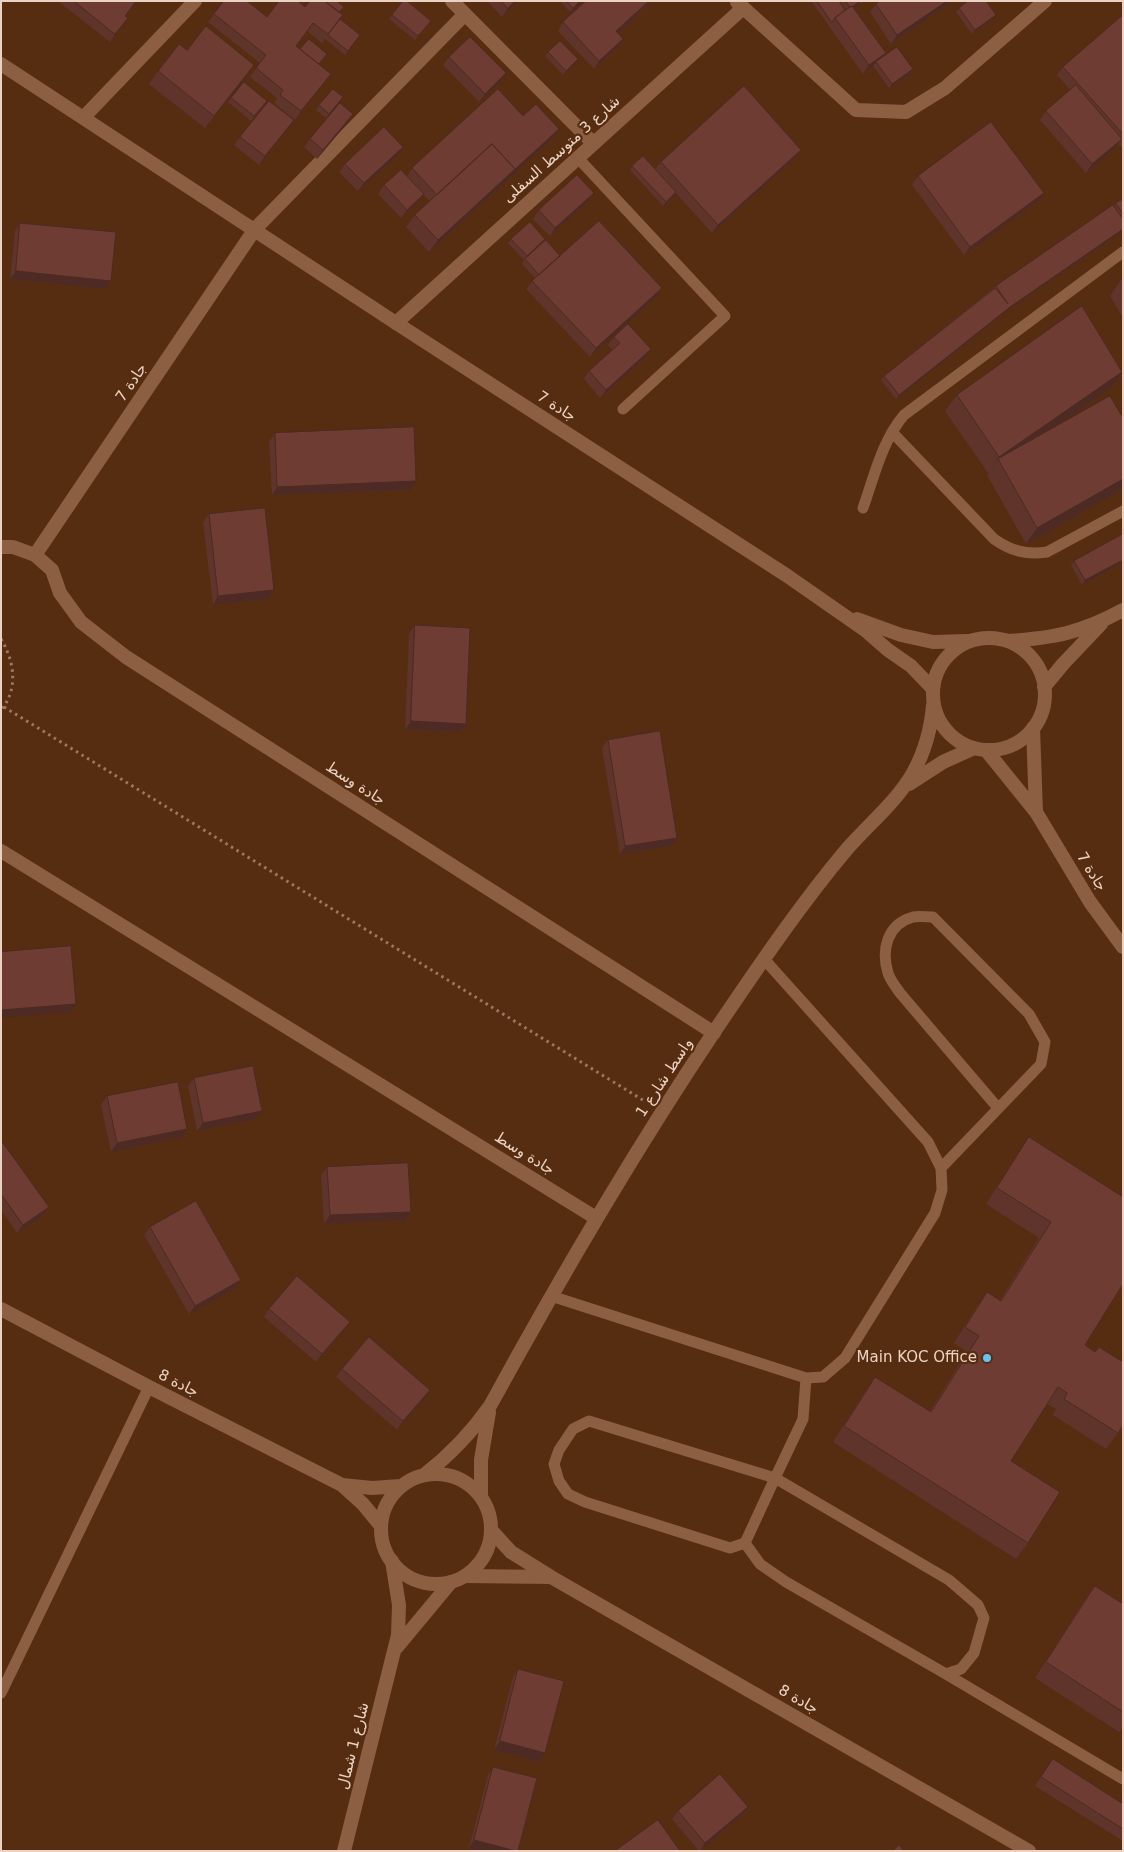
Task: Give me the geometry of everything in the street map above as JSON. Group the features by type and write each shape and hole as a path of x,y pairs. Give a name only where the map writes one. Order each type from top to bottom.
{"street":[{"path":"84,117 195,1"},
{"path":"452,1 464,8 593,143"},
{"path":"740,4 856,110 906,112 946,88 1045,1"},
{"name":"شارع 3 متوسط السفلى","path":"396,323 578,158 740,4"},
{"name":"جادة 7","path":"35,555 255,230 464,8"},
{"name":"جادة 7","path":"1,64 840,611 911,666 933,688"},
{"name":"جادة وسط","path":"1,547 13,547 35,555 52,570 60,593 81,622 126,658 714,1033"},
{"path":"1006,641 1040,639 1074,632 1105,620 1123,610"},
{"name":"جادة 7","path":"840,611 870,624 933,642 970,641"},
{"path":"1044,687 1105,620"},
{"path":"995,638 1006,641 1020,648 1032,658 1040,672 1044,687 1044,702 1040,716 1032,728 1020,740 1004,748 980,749 960,741 948,732 939,719 933,705 933,688 936,673 944,659 956,648 970,641 995,638"},
{"name":"واسط شارع 1","path":"424,1475 460,1444 490,1406 596,1218 662,1112 764,959 848,849 912,775 927,742 933,705"},
{"name":"جادة 7","path":"1032,728 1036,812"},
{"name":"جادة 7","path":"980,749 1036,812 1090,902 1123,947"},
{"name":"واسط شارع 1","path":"900,790 943,762 980,749"},
{"name":"جادة وسط","path":"1,851 596,1218"},
{"name":"جادة 8","path":"1,1309 342,1485 363,1504 381,1526"},
{"name":"واسط شارع 1","path":"481,1496 483,1441 490,1406"},
{"path":"440,1474 455,1477 469,1485 481,1496 487,1507 491,1530 488,1548 479,1564 465,1576 451,1582 435,1584 418,1581 404,1573 392,1561 384,1545 381,1526 387,1504 401,1486 412,1479 424,1475 440,1474"},
{"name":"جادة 8","path":"342,1485 372,1488 401,1486"},
{"name":"جادة 8","path":"491,1530 510,1552 551,1577 1029,1851"},
{"name":"شارع 1 شمال","path":"344,1851 395,1650 400,1605 392,1561"},
{"name":"جادة 8","path":"465,1576 551,1577"},
{"name":"شارع 1 شمال","path":"395,1650 451,1582"}],"lane":[{"path":"578,158 724,316 624,409"},
{"path":"863,508 892,432 904,415 1123,252"},
{"path":"892,432 994,539 1005,547 1019,552 1033,554 1047,552 1123,511"},
{"path":"941,1168 1041,1064 1045,1042 1029,1014 933,917 914,917 898,925 888,937 884,952 888,975 900,993 998,1108"},
{"path":"551,1296 806,1378 823,1377 845,1358 935,1213 942,1190 941,1168 928,1142 764,959"},
{"path":"806,1378 803,1419 775,1478 745,1543 730,1548 585,1502 568,1494 559,1482 554,1464 559,1450 573,1429 589,1421 775,1478 949,1580 978,1604 984,1618 974,1653 961,1670 946,1674"},
{"path":"1,1693 149,1387"},
{"path":"745,1543 760,1564 786,1582 1123,1779"}],"path":[{"path":"1,639 12,664 13,678 10,693 3,708 662,1112"}],"building":[{"path":"74,1 136,1 125,16 128,18 115,34"},
{"path":"224,1 247,1 267,17 279,1 298,1 305,7 310,1 325,1 343,15 328,34 313,23 296,46 331,74 301,111 280,95 283,90 256,68 266,55 214,14"},
{"path":"325,1 337,1 344,7 339,12"},
{"path":"403,1 407,1 431,21 418,36 392,15"},
{"path":"501,1 515,1 508,8"},
{"path":"567,1 580,1 573,8"},
{"path":"586,1 649,1 616,31 623,39 599,61 563,22"},
{"path":"817,1 839,1 845,10 832,22"},
{"path":"846,1 860,1 850,7"},
{"path":"880,1 947,1 897,35 876,4"},
{"path":"968,1 986,1 996,15 975,30 959,8"},
{"path":"852,6 886,53 869,65 835,18"},
{"path":"1123,15 1123,134 1063,67"},
{"path":"340,19 360,35 348,51 328,35"},
{"path":"206,26 254,65 214,116 158,71 179,44 187,50"},
{"path":"470,37 506,73 485,94 449,57"},
{"path":"309,39 327,54 319,64 300,49"},
{"path":"560,41 578,59 566,71 548,52"},
{"path":"897,47 913,69 892,84 876,62"},
{"path":"244,82 267,101 254,116 231,98"},
{"path":"1076,85 1122,139 1092,164 1046,111"},
{"path":"744,86 801,150 718,225 661,162"},
{"path":"333,89 343,97 329,114 319,105"},
{"path":"498,89 523,116 536,104 559,129 512,172 515,169 492,144 437,195 412,168"},
{"path":"269,101 294,120 265,156 240,137"},
{"path":"340,103 353,114 323,150 310,139"},
{"path":"991,122 1044,193 970,247 918,176"},
{"path":"384,127 403,147 364,183 345,164"},
{"path":"492,144 515,169 438,240 415,215"},
{"path":"643,156 676,192 666,202 632,166"},
{"path":"401,170 424,194 407,210 384,185"},
{"path":"577,175 594,193 555,228 539,210"},
{"path":"1123,199 1123,214 1116,203"},
{"path":"1113,205 1123,219 1123,229 1010,307 899,395 884,376 995,288 1008,304 996,286"},
{"path":"599,221 662,288 596,348 532,281"},
{"path":"530,222 545,239 527,256 511,239"},
{"path":"20,223 116,232 111,281 16,271"},
{"path":"546,240 560,256 539,275 525,259"},
{"path":"1082,306 1122,372 999,457 957,395"},
{"path":"628,324 651,349 606,390 589,371 620,343 614,337"},
{"path":"1110,396 1123,418 1123,479 1037,528 998,459"},
{"path":"414,427 416,481 277,487 275,433"},
{"path":"265,508 274,590 218,596 209,514"},
{"path":"1123,534 1123,560 1085,580 1074,561"},
{"path":"415,625 470,628 466,724 411,721"},
{"path":"660,731 677,838 625,846 608,740"},
{"path":"71,946 76,1004 1,1010 1,952"},
{"path":"253,1066 262,1111 203,1123 194,1078"},
{"path":"178,1082 187,1129 117,1143 107,1096"},
{"path":"1029,1137 1123,1197 1123,1284 1085,1345 1095,1352 1099,1347 1123,1362 1123,1425 1118,1433 1064,1399 1067,1393 1058,1387 1011,1461 1060,1492 1028,1543 844,1426 875,1377 931,1412 979,1336 965,1327 987,1292 1001,1301 1051,1222 997,1188"},
{"path":"3,1143 49,1207 23,1225 1,1194 1,1144"},
{"path":"408,1163 411,1212 330,1215 327,1167"},
{"path":"196,1201 241,1280 195,1306 150,1227"},
{"path":"297,1276 350,1322 322,1354 269,1309"},
{"path":"369,1337 430,1390 403,1421 342,1369"},
{"path":"1095,1586 1123,1604 1123,1712 1046,1662"},
{"path":"518,1669 564,1681 545,1753 500,1741"},
{"path":"1053,1759 1123,1804 1123,1829 1041,1777"},
{"path":"493,1767 537,1778 518,1851 474,1840"},
{"path":"720,1774 748,1807 705,1843 678,1811"},
{"path":"658,1820 680,1851 615,1851"},
{"path":"899,1845 904,1851 893,1851"}],"place":[{"name":"Main KOC Office","path":"987,1358"}]}
